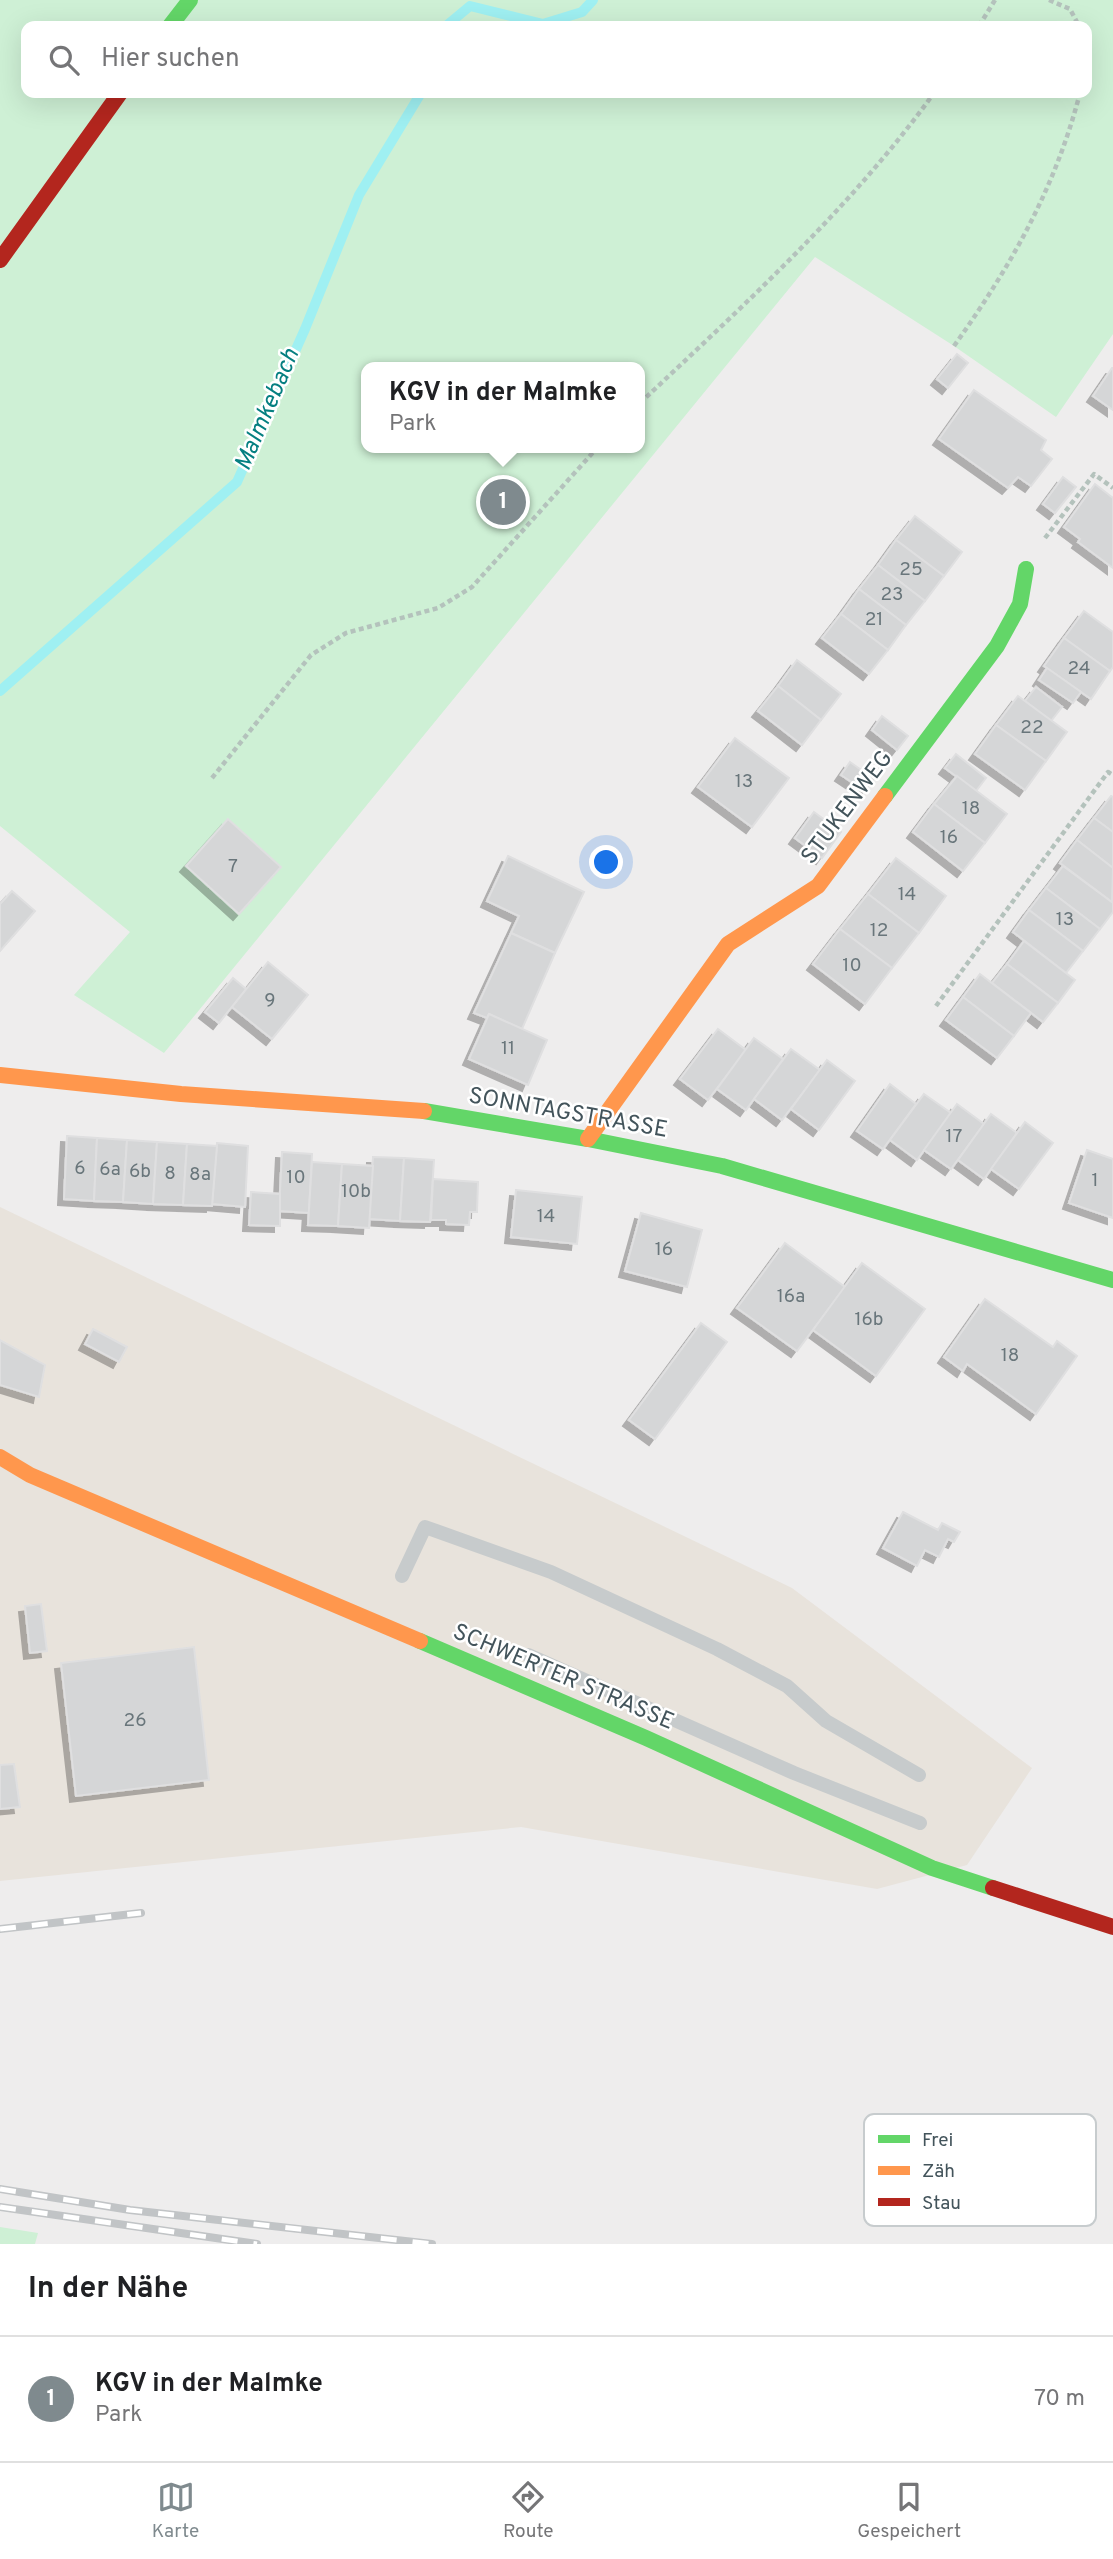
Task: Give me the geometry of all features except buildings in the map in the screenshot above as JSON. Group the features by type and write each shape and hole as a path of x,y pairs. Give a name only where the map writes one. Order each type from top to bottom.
{"street":[{"path":"174,21 190,0"},
{"path":"0,260 116,98"},
{"name":"STUKENWEG","path":"588,1139 728,944 818,886 997,646 1020,604 1026,569"},
{"name":"SONNTAGSTRASSE","path":"0,1075 181,1094 422,1111 588,1139 722,1166 1113,1280"},
{"name":"SCHWERTER STRASSE","path":"0,1457 30,1475 646,1738 932,1868 1113,1927"}],"lane":[{"path":"402,1576 425,1527 551,1572 787,1686 826,1720 919,1775"},
{"path":"528,1655 794,1773 920,1823"}],"path":[{"path":"982,21 995,0"},
{"path":"1049,0 1070,9 1076,21"},
{"path":"645,397 790,260 863,181 930,98"},
{"path":"954,346 1033,222 1070,132 1079,98"},
{"path":"212,778 311,655 346,633 438,608 472,587 593,453"},
{"path":"1026,569 1042,542 1094,474 1113,488"},
{"path":"936,1006 1108,772 1113,775"}],"shaded area":[{"path":"0,1207 792,1588 1032,1768 967,1865 877,1889 521,1827 0,1881"}],"green space":[{"path":"0,0 1113,0 1113,334 1056,417 954,346 815,257 164,1053 74,995 130,932 0,826"},
{"path":"0,2227 38,2233 35,2244 0,2244"}],"waterway":[{"name":"Malmkebach","path":"553,21 582,12 593,0"},
{"name":"Malmkebach","path":"452,21 470,6 531,21"},
{"name":"Malmkebach","path":"0,691 237,482 305,329 359,195 418,98"}],"railway":[{"path":"0,1929 141,1913"},
{"path":"0,2189 130,2210 432,2244"},
{"path":"0,2207 257,2244"}],"traffic: fast":[{"path":"174,21 190,0"},
{"path":"885,796 997,646 1020,604 1026,569"},
{"path":"424,1111 588,1139 722,1166 1113,1280"},
{"path":"420,1641 646,1738 932,1868 993,1888"}],"traffic: slow":[{"path":"588,1139 728,944 818,886 885,796"},
{"path":"0,1075 181,1094 424,1111"},
{"path":"0,1457 30,1475 420,1641"}],"traffic: jam":[{"path":"0,260 116,98"},
{"path":"993,1888 1113,1927"}],"place":[{"name":"KGV in der Malmke","path":"503,502"}]}
